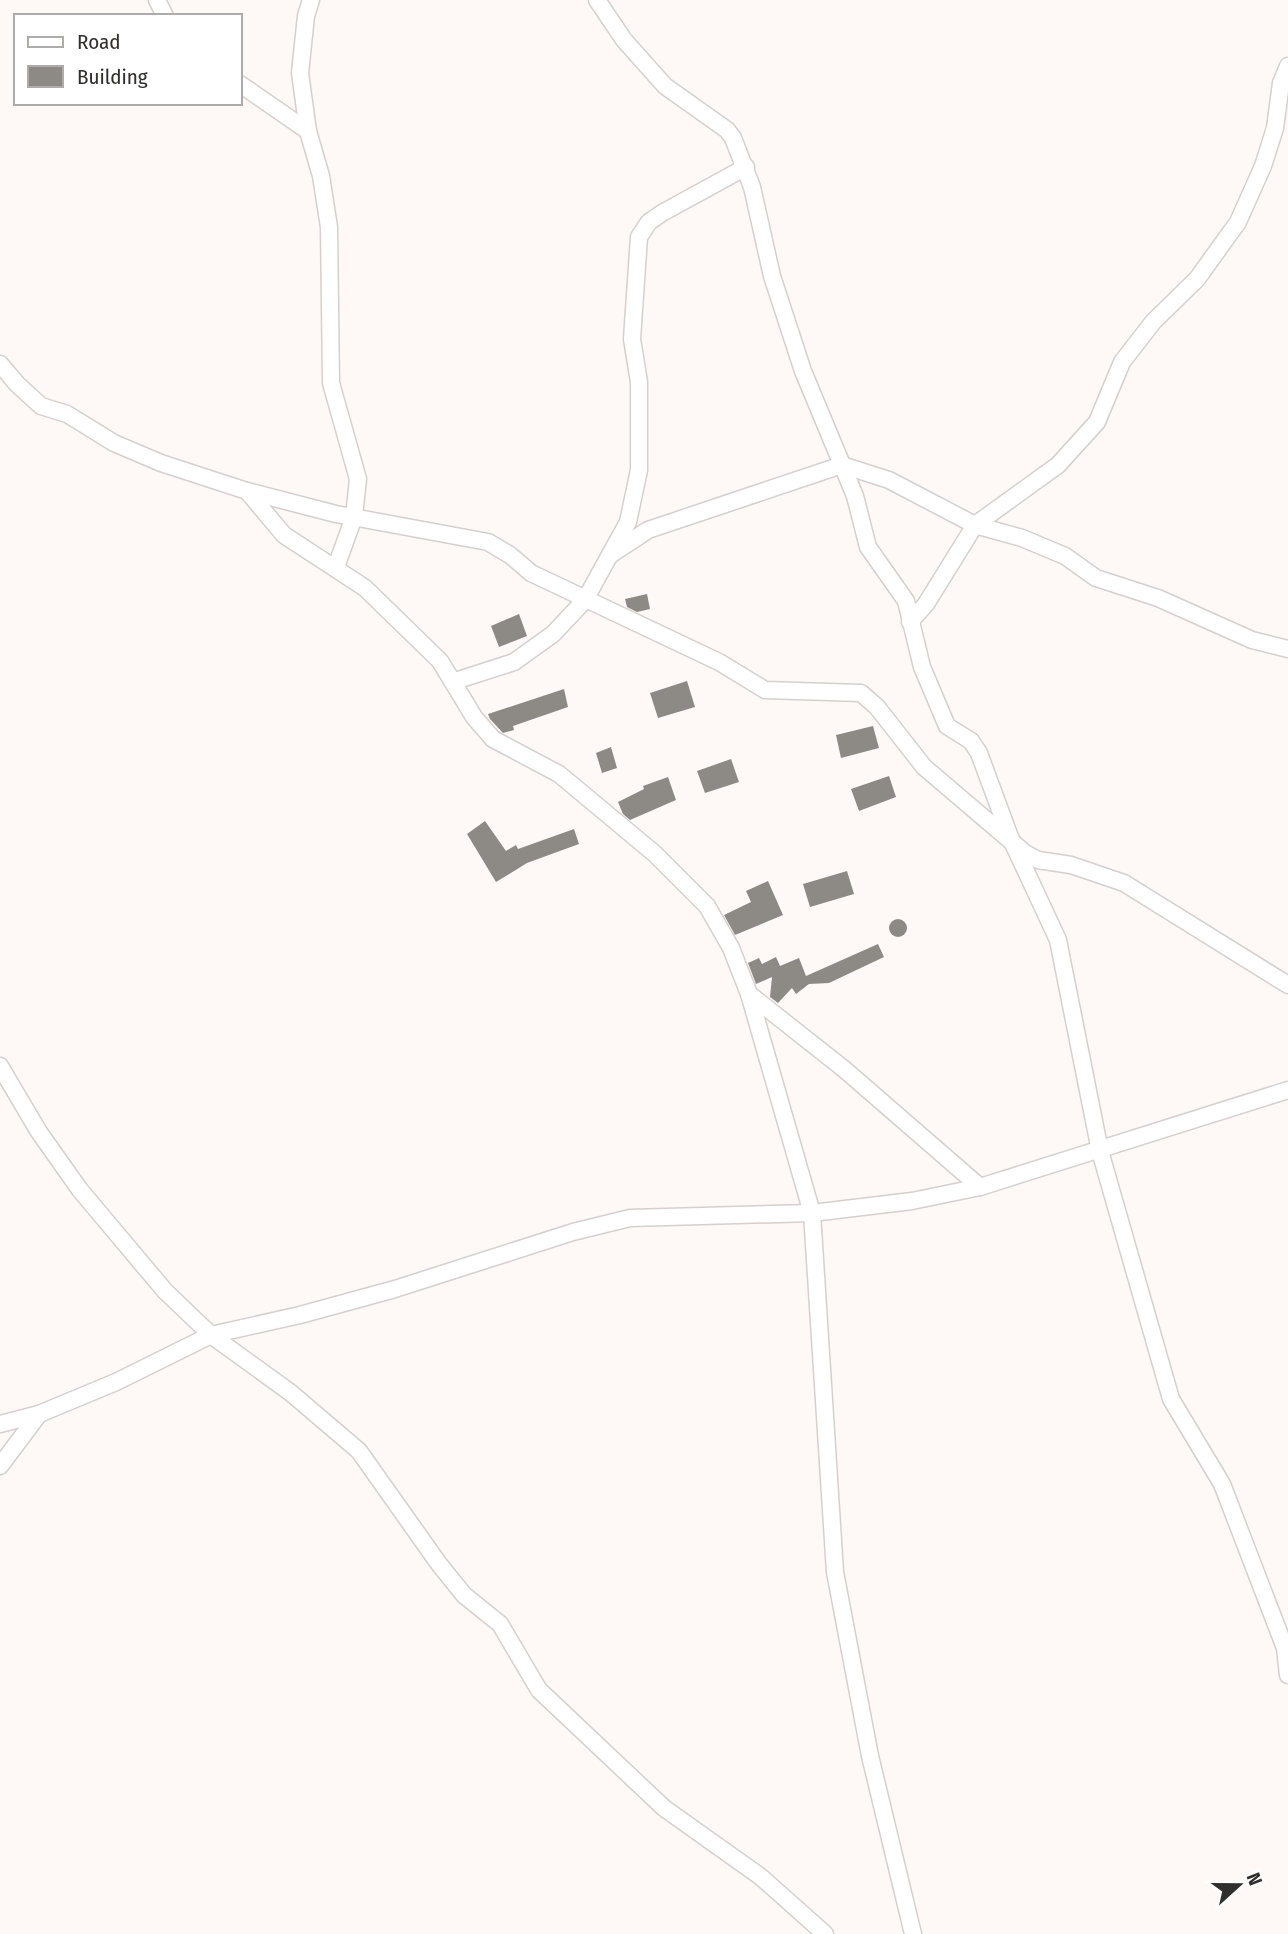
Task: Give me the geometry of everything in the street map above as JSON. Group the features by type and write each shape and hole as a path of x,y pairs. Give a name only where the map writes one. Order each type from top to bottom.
{"street":[{"path":"311,0 300,73 308,131 321,176 329,227 331,383 356,463 358,479 354,517 336,567"},
{"path":"597,0 624,40 665,86 727,130 746,167 772,276 803,371 855,496 869,547 902,593 933,696 947,726 971,741 979,753 1010,837 1062,952 1070,989 1077,1049 1100,1150 1171,1399 1222,1484 1285,1648 1288,1675"},
{"path":"911,622 926,604 975,525 1058,465 1097,422 1122,362 1153,322 1198,279 1238,222 1263,166 1275,128 1281,83 1288,66"},
{"path":"242,85 308,131"},
{"path":"454,681 514,662 553,634 585,600 628,522 639,470 639,382 632,339 639,237 649,222 662,212 746,167"},
{"path":"0,364 41,406 66,415 114,443 161,463 247,491 354,517 488,542 510,555 531,573 719,662 765,690 861,693 877,707 924,767 1010,837 1025,853 1038,860 1071,865 1124,883 1288,985"},
{"path":"610,555 648,530 842,465 889,480 975,525 1021,538 1065,556 1096,578 1158,598 1252,640 1288,649"},
{"path":"247,491 284,535 365,588 440,661 474,717 493,739 559,774 655,854 707,906 731,948 749,994 812,1213 835,1572 870,1756 913,1934"},
{"path":"749,994 844,1069 979,1187"},
{"path":"0,1066 39,1132 80,1190 165,1291 211,1335 291,1393 359,1451 447,1575 464,1595 500,1624 540,1690 664,1808 761,1877 825,1934"},
{"path":"0,1424 39,1414 116,1382 211,1335 300,1315 573,1232 630,1218 812,1213 912,1201 979,1187 1288,1090"},
{"path":"0,1466 39,1414"}],"building":[{"path":"647,594 650,609 637,612 627,607 625,599"},
{"path":"519,614 527,636 499,647 491,626"},
{"path":"687,681 695,707 658,718 650,693"},
{"path":"564,689 568,707 513,726 514,730 503,733 488,714"},
{"path":"873,726 879,748 841,758 836,735"},
{"path":"611,747 617,768 602,773 596,753"},
{"path":"731,759 739,782 705,793 697,771"},
{"path":"889,776 896,797 859,811 851,789"},
{"path":"668,777 676,800 630,820 623,814 618,802 644,789 643,786"},
{"path":"485,821 506,851 516,845 518,849 574,829 579,844 527,863 496,882 467,834"},
{"path":"847,871 854,894 810,907 803,884"},
{"path":"768,881 783,915 735,935 724,915 751,902 746,891"},
{"path":"898,919 904,922 907,928 904,934 898,937 892,934 889,928 892,922"},
{"path":"878,944 884,957 829,983 809,984 796,994 792,988 778,1003 770,997 772,977 756,984 748,963 759,958 762,964 776,957 780,966 799,958 806,976"}]}
